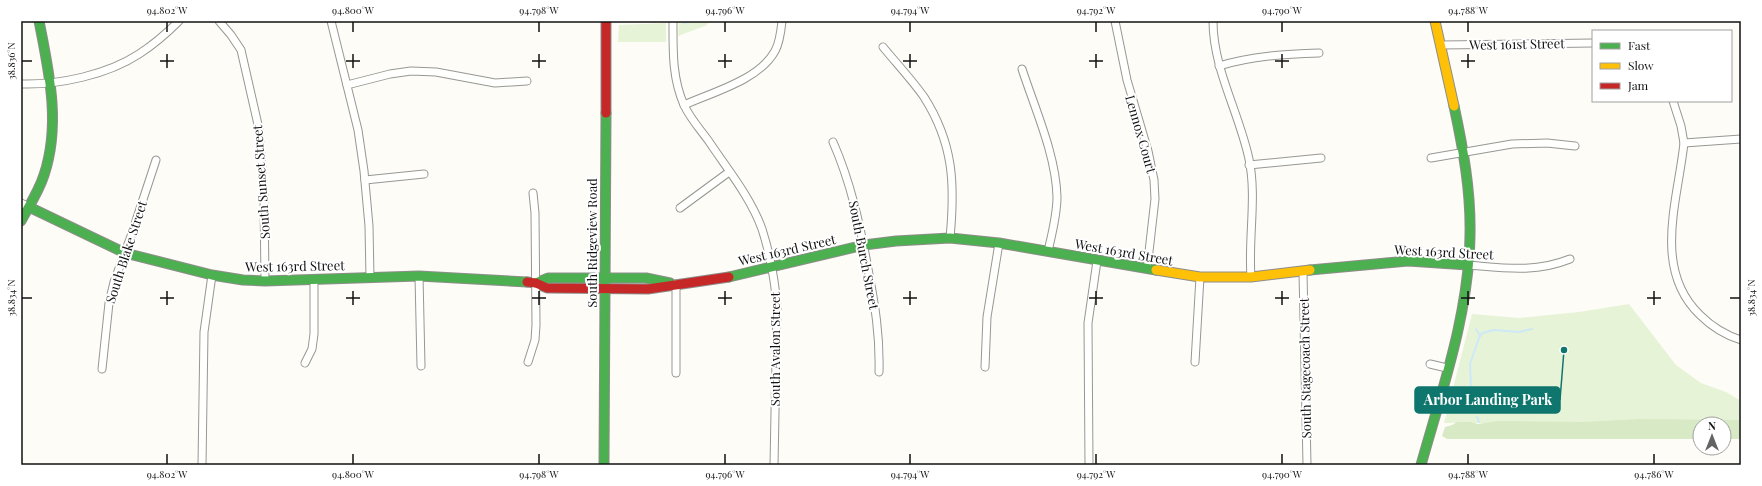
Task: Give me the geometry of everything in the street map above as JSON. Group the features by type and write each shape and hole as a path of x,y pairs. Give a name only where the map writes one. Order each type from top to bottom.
{"street":[{"path":"21,222 25,205 45,174 52,143 54,102 39,21"},
{"path":"21,84 50,82 95,74 122,63 138,54 179,21"},
{"name":"South Sunset Street","path":"219,21 231,35 240,50 258,128 264,197 265,281"},
{"path":"331,21 358,130 365,180 369,226 370,278"},
{"name":"South Ridgeview Road","path":"604,465 606,21"},
{"name":"South Avalon Street","path":"672,21 673,63 678,88 684,105 745,196 762,228 771,266 777,307 774,465"},
{"path":"684,105 746,78 762,66 775,50 782,21"},
{"name":"Lennox Court","path":"1115,21 1126,80 1149,157 1154,180 1155,199 1147,269"},
{"path":"1213,21 1213,40 1219,66 1235,108 1250,165 1252,193 1250,256 1251,277"},
{"path":"1421,465 1458,325 1465,290 1470,236 1469,205 1463,152 1435,21"},
{"name":"West 161st Street","path":"1440,46 1592,43"},
{"path":"883,48 923,96 938,122 949,156 952,174 953,210 950,238"},
{"path":"1219,66 1240,60 1276,55 1319,53"},
{"path":"1022,69 1045,137 1056,185 1055,215 1048,251"},
{"path":"348,85 390,74 418,71 436,72 495,83 528,81"},
{"path":"1672,102 1681,126 1684,143 1671,234 1671,257 1673,269 1681,292 1696,311 1720,331 1741,340"},
{"path":"1684,143 1741,139"},
{"name":"South Burch Street","path":"833,142 849,181 864,245 878,322 880,344 879,372"},
{"path":"1431,158 1496,146 1532,143 1575,146"},
{"path":"1250,165 1321,158"},
{"name":"South Blake Street","path":"102,369 109,303 114,282 156,160"},
{"path":"680,208 729,172"},
{"path":"365,180 424,174"},
{"path":"528,362 535,340 536,212 532,193"},
{"name":"West 163rd Street","path":"25,205 78,232 125,253 212,275 243,280 265,281 419,276 536,283 548,288 648,289 676,284 722,279 771,266 864,245 896,241 950,238 999,243 1097,261 1200,277 1251,277 1366,264 1408,261 1534,269 1553,266 1570,259"},
{"path":"985,367 987,317 999,243"},
{"path":"1089,465 1088,323 1097,261"},
{"name":"South Stagecoach Street","path":"1304,272 1307,465"},
{"path":"202,465 204,332 212,275"},
{"path":"419,276 421,366"},
{"path":"1195,362 1200,277"},
{"name":"West 163rd Street","path":"536,283 548,278 646,278 676,284"},
{"path":"305,363 312,349 314,334 314,279"},
{"path":"676,284 676,373"},
{"path":"1430,364 1447,368"}],"green space":[{"path":"679,21 711,21 705,26 678,36"},
{"path":"666,23 666,42 618,42 619,25"},
{"path":"1629,304 1676,365 1701,383 1726,392 1741,401 1741,423 1732,423 1732,416 1692,416 1692,423 1444,423 1472,314 1519,318 1579,312"},
{"path":"1640,419 1692,420 1692,439 1447,439 1442,436 1445,427 1457,422 1471,422 1478,424 1497,421 1583,422"},
{"path":"1732,420 1741,420 1741,439 1732,439"}],"waterway":[{"path":"684,23 690,21"},
{"path":"1476,329 1480,336"},
{"path":"1472,409 1470,364 1482,333 1494,330 1519,332 1532,329"},
{"path":"1477,417 1479,422"}],"traffic: fast":[{"path":"21,221 42,181 49,156 52,137 52,98 39,21"},
{"path":"1421,465 1460,323 1468,264 1470,235 1468,186 1454,106"},
{"path":"604,465 606,113"},
{"path":"29,207 125,253 212,275 243,280 265,281 419,276 527,282"},
{"path":"729,277 864,245 896,241 950,238 999,243 1156,270"},
{"path":"1310,270 1408,261 1468,265"},
{"path":"536,283 548,278 646,278 670,283"}],"traffic: slow":[{"path":"1435,21 1454,106"},
{"path":"1156,270 1200,277 1251,277 1310,270"}],"traffic: jam":[{"path":"606,21 606,113"},
{"path":"527,282 536,283 547,288 648,289 729,277"}],"place":[{"name":"Arbor Landing Park","path":"1564,350"}]}
